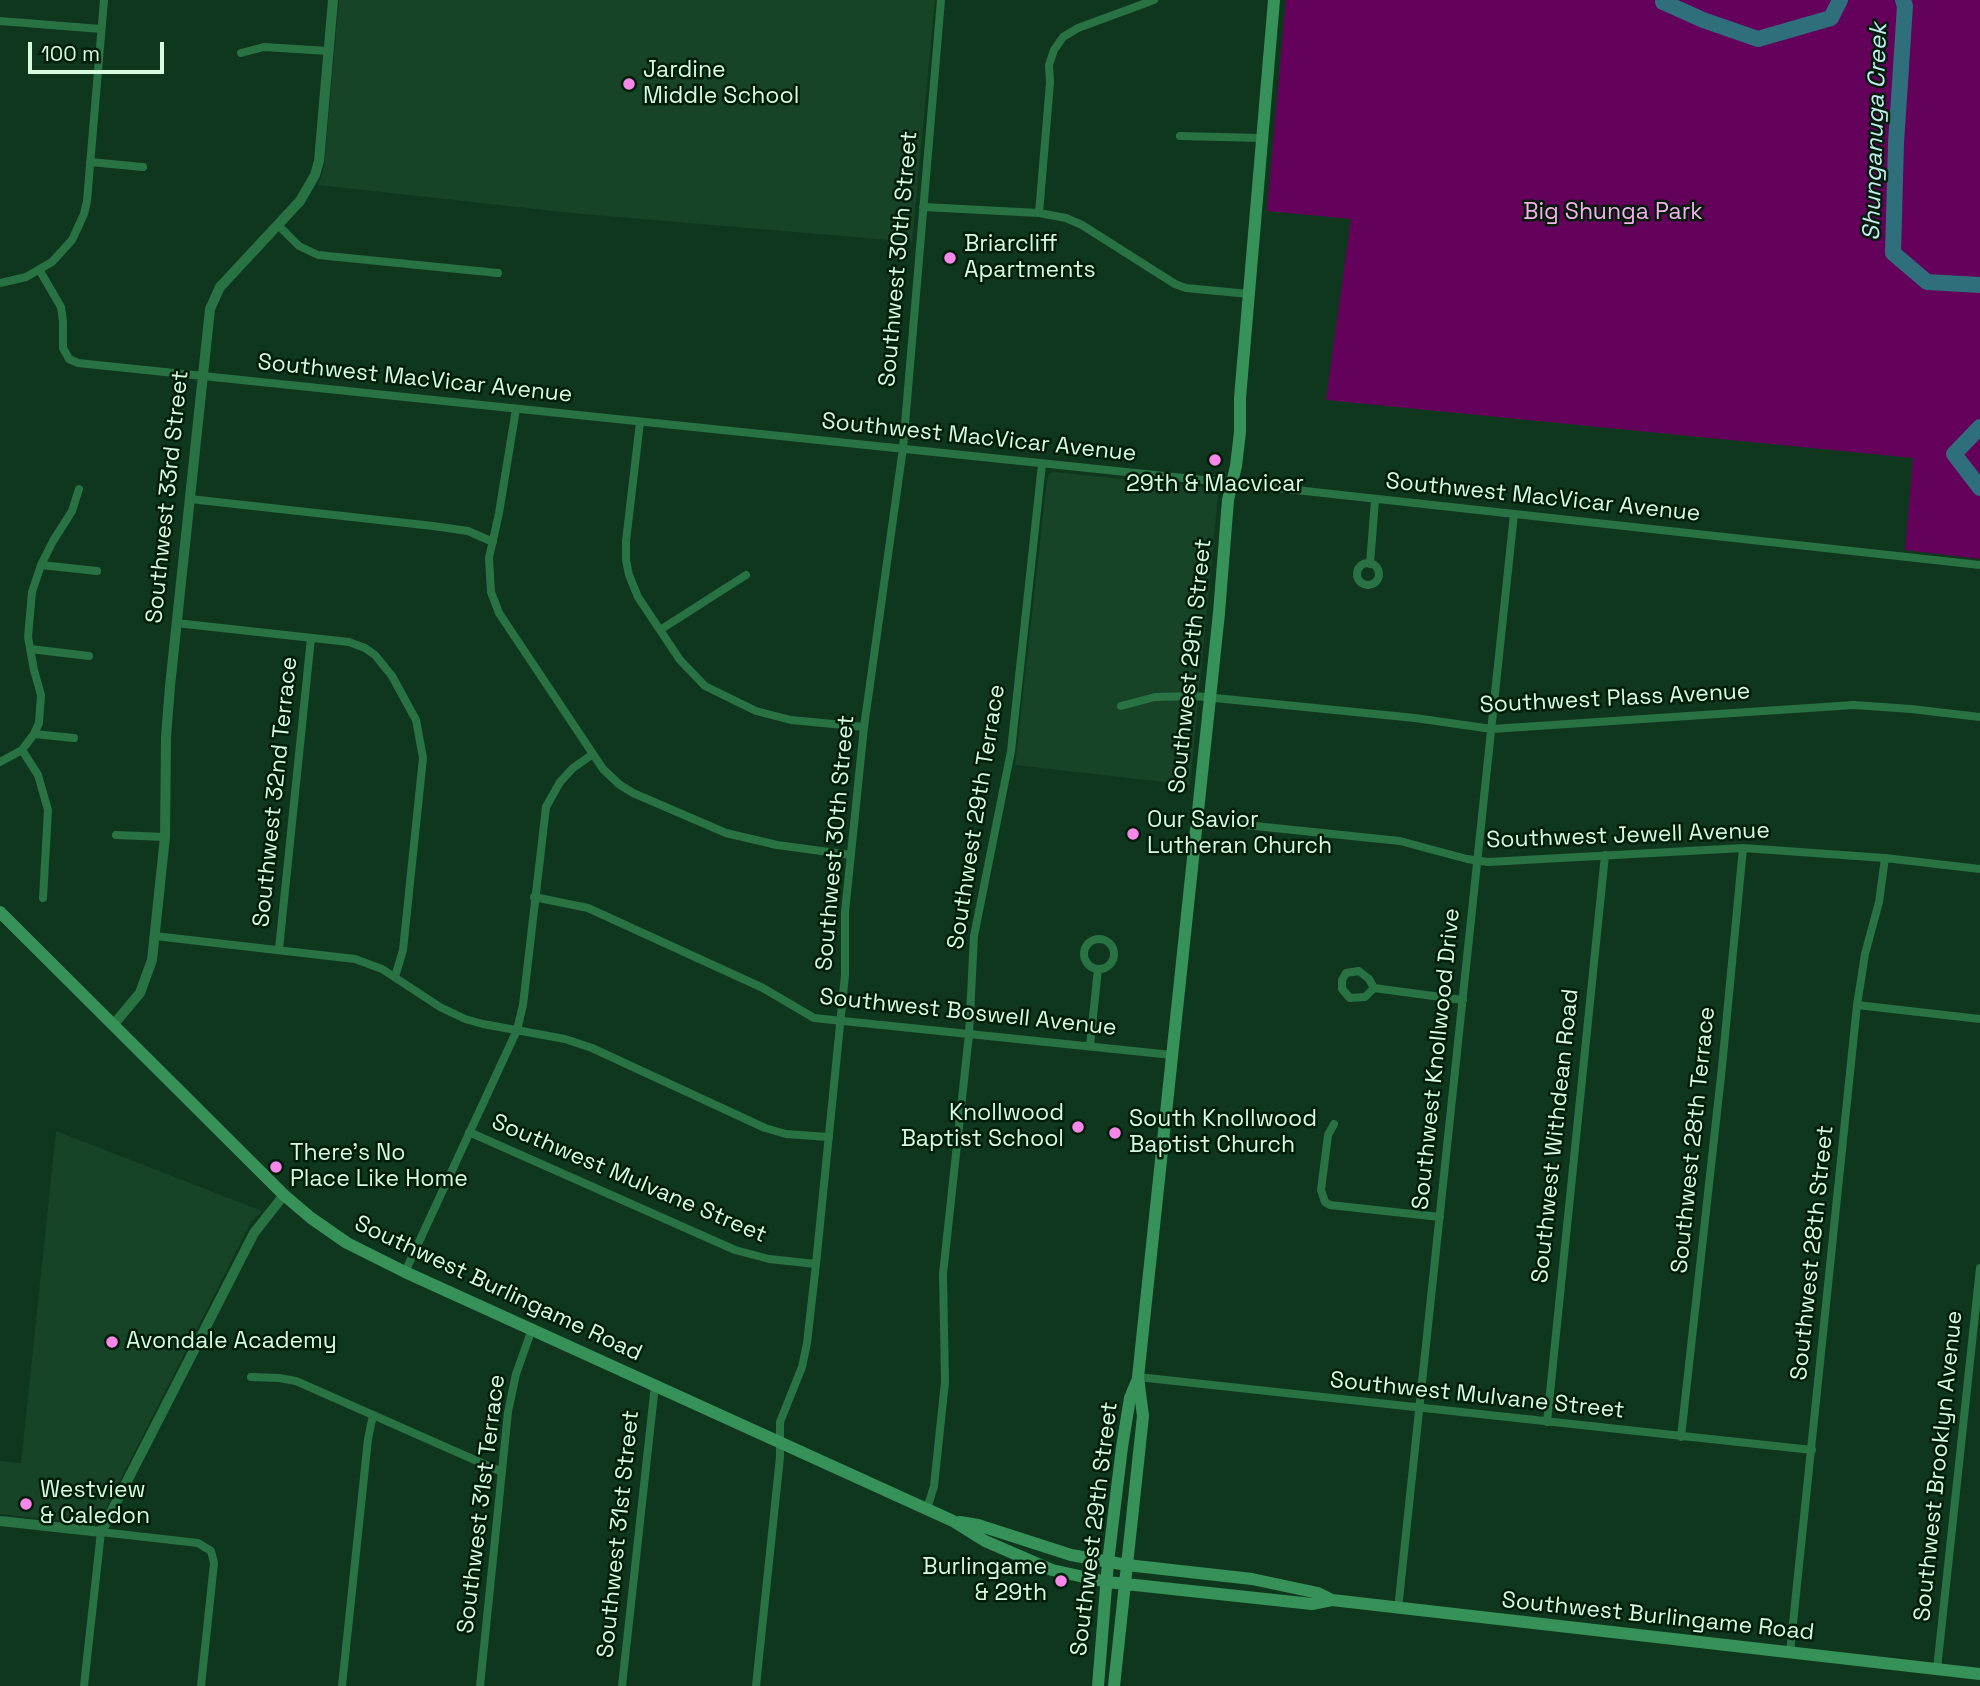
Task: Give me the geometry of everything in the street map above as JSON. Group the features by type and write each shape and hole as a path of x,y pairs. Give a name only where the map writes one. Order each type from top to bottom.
{"main road":[{"name":"Southwest 29th Street","path":"1114,1686 1143,1416 1138,1377 1210,697 1228,500 1240,432 1274,0"},
{"name":"Southwest Burlingame Road","path":"0,913 284,1195 347,1243 405,1272 953,1521 985,1541 1027,1560 1078,1577 1107,1582 1312,1604 1332,1600"},
{"name":"Southwest 29th Street","path":"1098,1686 1108,1562 1124,1437 1130,1398 1138,1377"},
{"name":"Southwest Burlingame Road","path":"953,1521 978,1525 1071,1555 1127,1565 1252,1579 1318,1593 1332,1600 1980,1674"}],"street":[{"path":"0,283 40,271 63,252 79,227 87,201 104,0"},
{"name":"Southwest 33rd Street","path":"114,1024 145,985 152,960 165,837 166,737 207,326 215,297 228,278 308,190 319,161 333,0"},
{"name":"Southwest 30th Street","path":"755,1686 780,1422 798,1381 807,1343 830,1138 845,975 845,912 864,727 902,448 940,0"},
{"path":"1039,213 1050,83 1049,65 1054,50 1061,40 1077,28 1153,0"},
{"path":"0,21 101,29"},
{"path":"241,53 264,47 328,51"},
{"path":"1180,136 1262,138"},
{"path":"90,162 143,167"},
{"path":"923,207 1039,213 1066,218 1082,225 1175,284 1186,288 1249,294"},
{"path":"278,225 299,246 318,255 498,273"},
{"name":"Southwest MacVicar Avenue","path":"40,271 61,307 63,348 69,359 78,363 1232,483 1980,565"},
{"path":"516,409 493,542 489,575 491,593 499,613 603,769 620,785 702,823 754,841 851,855"},
{"path":"640,422 626,559 635,590 690,673 722,696 756,711 791,720 864,727"},
{"name":"Southwest 29th Terrace","path":"927,1510 934,1486 945,1382 943,1282 969,1034 974,936 1011,751 1042,464"},
{"path":"0,762 22,750 39,723 42,704 30,649 29,614 32,592 52,541 72,512 79,489"},
{"path":"190,499 433,526 468,531 493,542"},
{"path":"1370,564 1376,500"},
{"name":"Southwest Knollwood Drive","path":"1398,1609 1514,514"},
{"path":"41,565 97,572"},
{"path":"660,630 746,575"},
{"path":"176,623 349,642 375,655 403,695 419,729 423,758 402,950 395,978"},
{"name":"Southwest 32nd Terrace","path":"279,949 311,638"},
{"path":"30,649 89,656"},
{"name":"Southwest Plass Avenue","path":"1121,706 1163,696 1210,697 1415,718 1492,729 1854,705 1980,717"},
{"path":"34,734 74,738"},
{"path":"22,750 38,775 48,810 43,898"},
{"path":"405,1272 517,1030 523,1005 546,807 560,782 573,768 593,754"},
{"name":"Southwest Jewell Avenue","path":"1197,820 1400,841 1478,861 1743,848 1980,869"},
{"path":"116,835 165,837"},
{"name":"Southwest 28th Terrace","path":"1682,1437 1743,848"},
{"name":"Southwest Withdean Road","path":"1547,1422 1605,855"},
{"name":"Southwest 28th Street","path":"1790,1653 1857,1005 1865,954 1879,902 1885,859"},
{"name":"Southwest Boswell Avenue","path":"534,897 588,908 762,988 807,1015 841,1021 1172,1055"},
{"path":"155,936 355,959 371,964 440,1007 465,1019 547,1035 592,1048 765,1128 795,1135 830,1138"},
{"path":"1090,1045 1098,970"},
{"path":"1374,988 1463,1000"},
{"path":"1857,1005 1980,1019"},
{"path":"1334,1124 1328,1135 1321,1190 1325,1202 1330,1205 1440,1217"},
{"name":"Southwest Mulvane Street","path":"469,1132 735,1250 769,1259 816,1264"},
{"path":"84,1686 101,1532 254,1233 284,1195"},
{"name":"Southwest Brooklyn Avenue","path":"1937,1669 1980,1268"},
{"name":"Southwest 31st Terrace","path":"480,1686 512,1389 532,1329"},
{"path":"251,1377 296,1381 502,1472"},
{"name":"Southwest Mulvane Street","path":"1138,1377 1812,1450"},
{"name":"Southwest 31st Street","path":"622,1686 655,1385"},
{"path":"342,1686 368,1439 373,1415"},
{"path":"0,1521 198,1542 208,1549 214,1563 201,1686"}],"shaded area":[{"name":"Jardine Middle School","path":"339,0 935,0 912,242 571,213 318,185 324,167"},
{"path":"1050,473 1209,488 1218,495 1190,785 1015,765 1047,479"},
{"name":"Avondale Academy","path":"56,1131 262,1211 251,1222 100,1520 95,1524 0,1514 0,1461 21,1463"}],"green space":[{"name":"Big Shunga Park","path":"1286,0 1980,0 1980,559 1905,550 1913,458 1326,400 1351,219 1267,211"}],"waterway":[{"name":"Shunganuga Creek","path":"1665,0 1663,2 1703,20 1758,39 1831,18 1840,0"},
{"name":"Shunganuga Creek","path":"1903,0 1905,6 1896,143 1893,253 1927,282 1980,285"},
{"name":"Shunganuga Creek","path":"1980,427 1954,454 1980,488"}],"place":[{"name":"Jardine Middle School","path":"629,84"},
{"name":"Briarcliff Apartments","path":"950,258"},
{"name":"29th & Macvicar","path":"1215,460"},
{"name":"Our Savior Lutheran Church","path":"1133,834"},
{"name":"Knollwood Baptist School","path":"1078,1127"},
{"name":"South Knollwood Baptist Church","path":"1115,1133"},
{"name":"There’s No Place Like Home","path":"276,1167"},
{"name":"Avondale Academy","path":"112,1342"},
{"name":"Westview & Caledon","path":"26,1504"},
{"name":"Burlingame & 29th","path":"1061,1581"}]}
